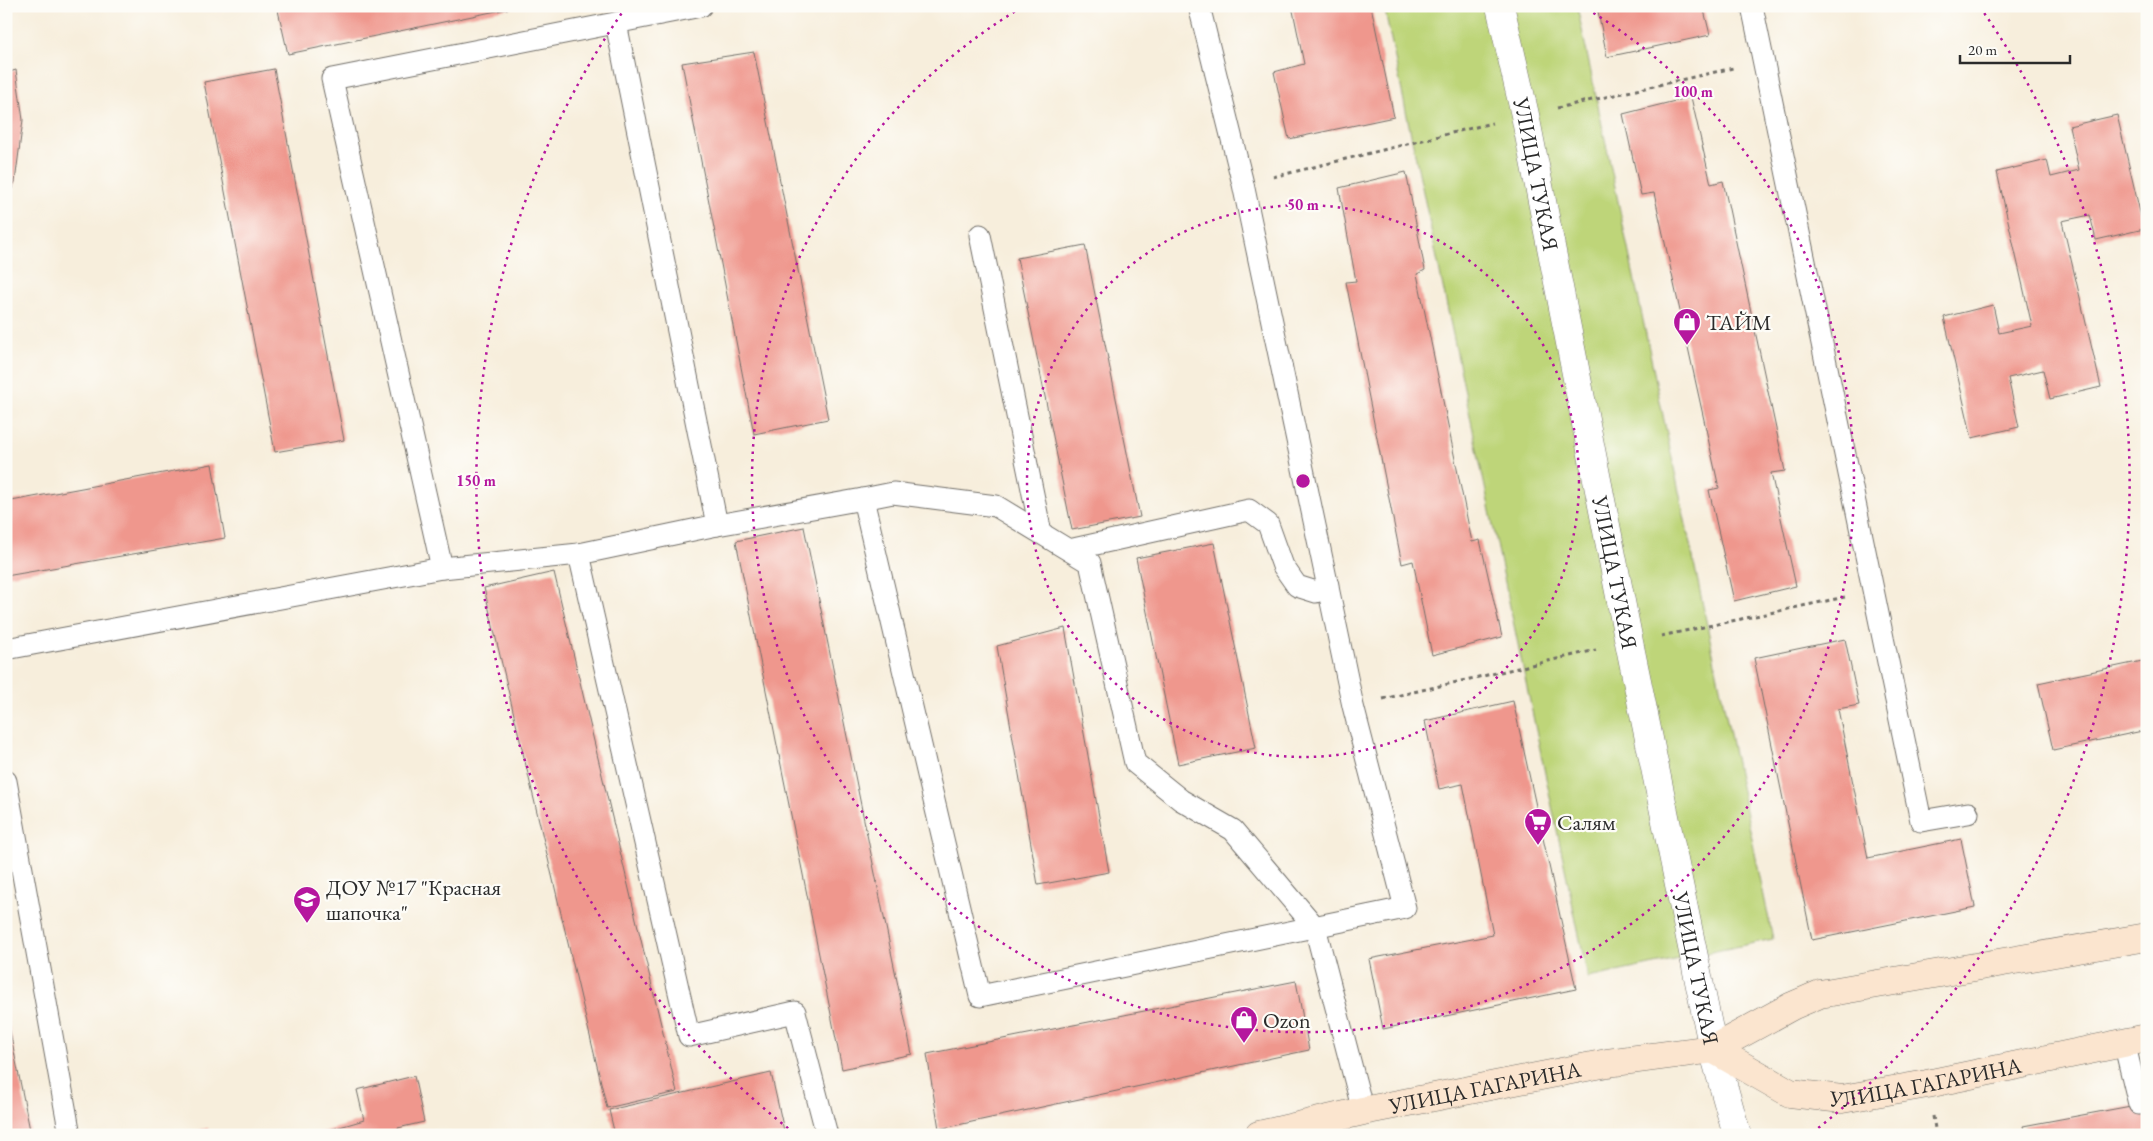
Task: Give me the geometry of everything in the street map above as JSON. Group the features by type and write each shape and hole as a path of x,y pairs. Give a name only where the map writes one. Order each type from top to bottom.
{"street":[{"name":"УЛИЦА ТУКАЯ","path":"1500,6 1527,125 1629,642 1713,1049 1737,1135"},
{"name":"УЛИЦА ГАГАРИНА","path":"1259,1135 1362,1111 1607,1062 1713,1049 1792,1006 1820,994 2147,937"},
{"name":"УЛИЦА ГАГАРИНА","path":"1713,1049 1790,1094 1842,1099 1936,1082 2135,1040"}],"lane":[{"path":"442,568 332,79 700,6"},
{"path":"862,499 980,996 1405,908 1353,706 1328,585 1323,540 1243,184 1199,6"},
{"path":"1752,6 1921,821 1968,813"},
{"path":"616,23 717,525"},
{"path":"980,235 1042,533"},
{"path":"6,649 442,568 579,554 717,525 893,493 996,506 1090,563 1135,763 1181,800 1233,830 1314,927 1362,1111"},
{"path":"1069,550 1249,510 1268,524 1283,566 1297,586 1316,592 1328,585"},
{"path":"579,554 689,1036 795,1012 828,1135"},
{"path":"6,781 70,1135"},
{"path":"2135,1040 2140,1104"}],"green space":[{"path":"1384,6 1577,6 1773,939 1588,978"}],"building":[{"path":"277,6 516,6 516,7 288,54"},
{"path":"1292,6 1371,6 1394,117 1289,139 1274,72 1304,64"},
{"path":"1597,6 1703,6 1710,35 1607,57"},
{"path":"754,52 828,419 754,434 682,63"},
{"path":"274,69 344,440 275,452 204,82"},
{"path":"16,70 23,120 15,182 6,201 6,73"},
{"path":"1691,97 1711,184 1723,181 1785,471 1771,473 1796,586 1734,601 1709,490 1719,488 1654,193 1641,195 1623,114"},
{"path":"2117,115 2144,229 2096,240 2090,215 2062,221 2101,387 2050,399 2043,370 2008,378 2019,427 1972,438 1944,317 1993,305 1999,333 2032,326 1997,172 2047,160 2051,177 2079,170 2069,126"},
{"path":"1406,172 1425,270 1417,274 1472,542 1480,540 1502,637 1432,655 1413,561 1402,564 1346,282 1356,281 1339,188"},
{"path":"1085,245 1140,517 1072,530 1017,258"},
{"path":"212,464 225,538 6,576 6,502"},
{"path":"804,527 912,1054 842,1069 736,541"},
{"path":"1214,543 1256,748 1178,764 1136,558"},
{"path":"554,572 677,1092 607,1108 484,588"},
{"path":"1065,628 1109,872 1038,885 997,646"},
{"path":"1845,639 1859,705 1838,709 1868,858 1961,839 1975,907 1812,940 1754,658"},
{"path":"2147,660 2147,730 2053,750 2038,683"},
{"path":"1513,701 1576,989 1383,1029 1369,959 1493,935 1463,784 1439,789 1425,721"},
{"path":"1296,981 1309,1050 939,1129 927,1054"},
{"path":"7,1017 31,1135 6,1135"},
{"path":"771,1073 785,1135 615,1135 609,1110"},
{"path":"414,1076 424,1122 398,1128 400,1135 312,1135 364,1120 357,1090"},
{"path":"2147,1103 2147,1135 2025,1135 2023,1126"},
{"path":"208,1128 209,1135 184,1135 184,1134"}],"place":[{"name":"ТАЙМ","path":"1687,346"},
{"name":"Салям","path":"1538,846"},
{"name":"ДОУ №17 \"Красная шапочка\"","path":"307,924"},
{"name":"Ozon","path":"1244,1044"}]}
